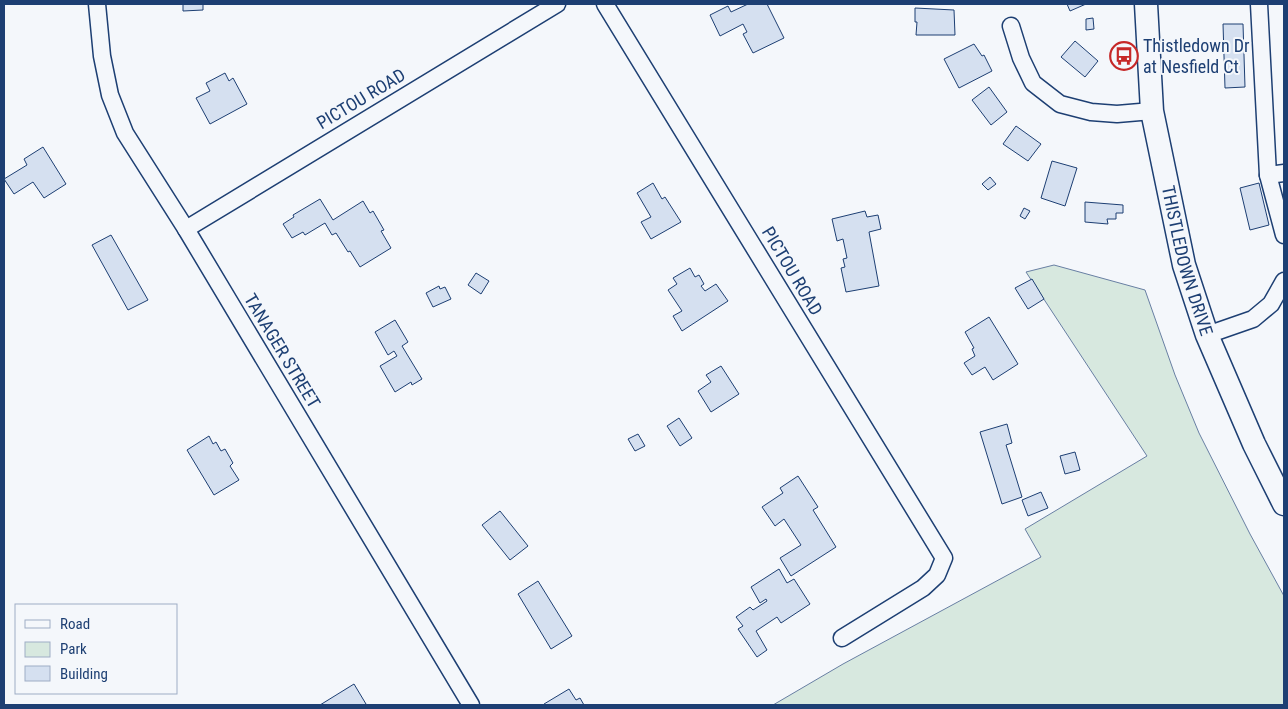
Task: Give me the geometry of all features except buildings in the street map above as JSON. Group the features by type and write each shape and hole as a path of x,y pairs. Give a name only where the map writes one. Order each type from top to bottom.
{"main road":[{"name":"THISTLEDOWN DRIVE","path":"1146,4 1152,111 1184,265 1207,335 1254,444 1284,504"}],"street":[{"name":"TANAGER STREET","path":"97,4 102,56 110,94 125,133 186,229 472,705"},
{"name":"PICTOU ROAD","path":"186,229 557,4"},
{"name":"PICTOU ROAD","path":"605,4 944,558 937,574 923,588 842,638"},
{"path":"1259,4 1268,175 1284,235"},
{"path":"1011,26 1021,58 1033,83 1060,104 1091,112 1118,114 1152,111"},
{"path":"1268,175 1284,173"},
{"path":"1207,335 1253,318 1271,304 1284,281"}],"green space":[{"path":"1054,265 1145,290 1175,375 1199,433 1284,596 1284,705 773,705 843,664 1041,557 1025,529 1147,456 1026,272"}],"place":[{"name":"Thistledown Dr at Nesfield Ct","path":"1124,56"}]}
